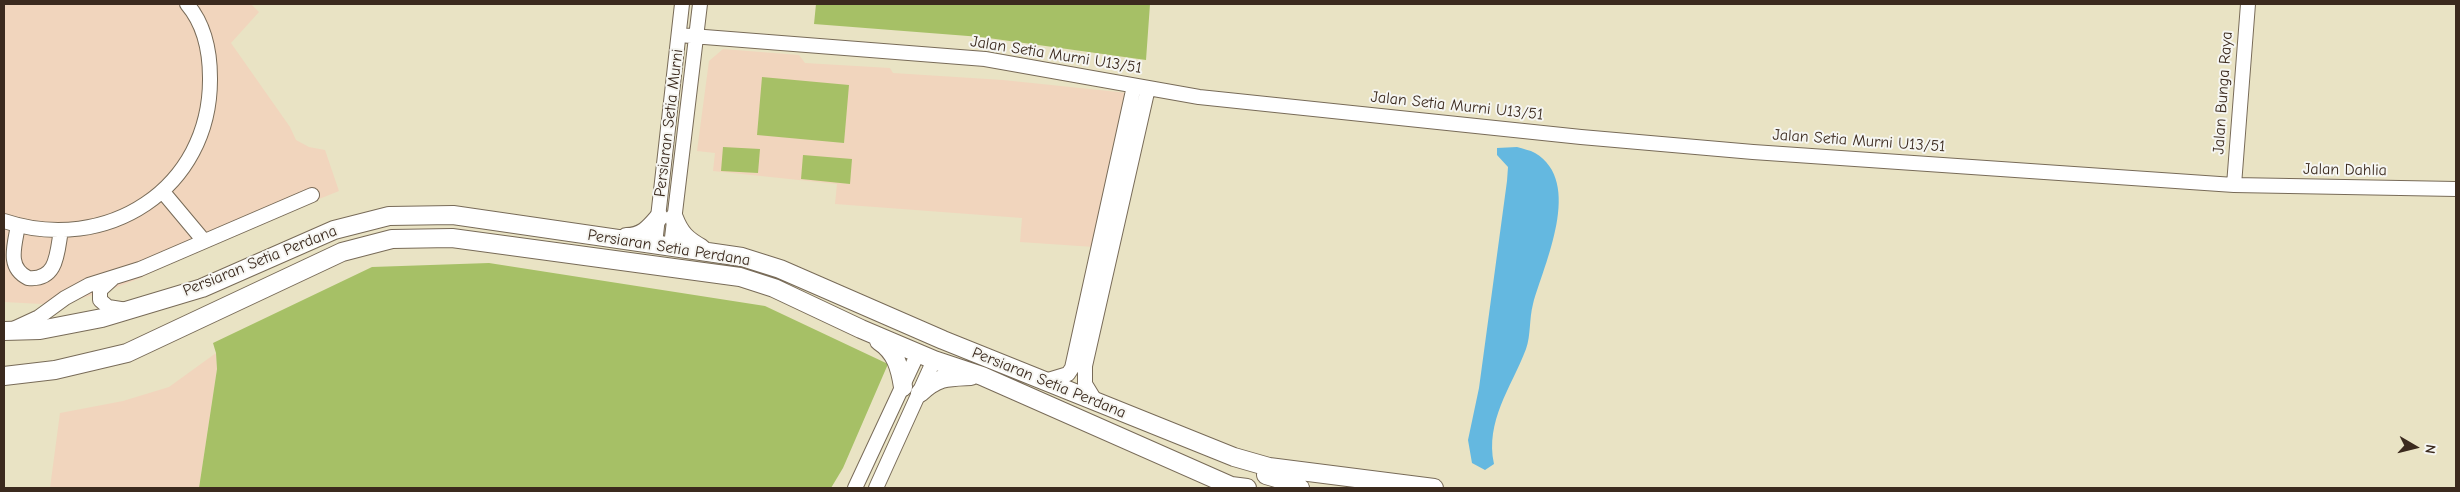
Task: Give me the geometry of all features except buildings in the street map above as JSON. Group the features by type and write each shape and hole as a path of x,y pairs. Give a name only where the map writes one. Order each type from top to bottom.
{"main road":[{"name":"Persiaran Setia Perdana","path":"7,331 40,330 127,310 202,288 334,230 388,216 453,215 608,238 663,249 742,257 780,269 972,352 1240,459 1269,467 1434,488"},
{"path":"608,238 640,236 667,218 684,238 707,252"},
{"name":"Persiaran Setia Perdana","path":"4,376 55,370 127,353 342,252 392,239 452,238 740,277 774,288 861,329 982,376 1230,486 1247,488"},
{"path":"628,262 638,259 653,260 663,249 668,261 694,271"},
{"path":"896,319 928,354 972,352"},
{"path":"861,329 885,345 893,355 898,362 903,387"},
{"path":"920,393 932,382 940,378 982,376"},
{"path":"1240,459 1259,472 1290,482 1300,488"}],"street":[{"path":"4,221 18,225 61,230 88,229 112,222 133,212 163,192 187,162 195,148 206,117 210,95 208,46 197,16 187,4"},
{"name":"Persiaran Setia Murni","path":"667,218 682,4"},
{"name":"Jalan Bunga Raya","path":"2234,185 2248,4"},
{"path":"693,69 703,51 719,37 707,28 700,6"},
{"name":"Persiaran Setia Murni","path":"663,249 693,69 700,6"},
{"name":"Jalan Setia Murni U13/51","path":"679,35 985,59 1199,97 1609,140 1762,153 2234,185"},
{"path":"1045,381 1068,374 1072,368 1134,86"},
{"path":"1096,402 1085,384 1085,366 1148,88"},
{"name":"Jalan Dahlia","path":"2234,185 2456,189"},
{"path":"163,192 204,241"},
{"path":"7,331 39,317 75,291 112,279 312,195"},
{"path":"18,225 14,263 16,269 28,278 43,277 54,266 61,230"},
{"path":"112,279 100,290 100,300 108,307 127,310"},
{"path":"855,488 903,387 928,354"},
{"path":"876,488 920,393 928,354"}],"shaded area":[{"path":"4,4 251,4 259,12 231,43 290,127 296,140 309,147 325,150 339,191 220,239 138,279 104,292 74,300 42,304 4,302"},
{"path":"723,49 799,55 805,63 890,68 893,73 1003,80 1128,93 1094,247 1020,242 1022,218 835,204 837,184 713,171 715,153 697,151 709,61"},
{"path":"216,353 217,369 199,488 50,488 60,413 123,401 169,387"}],"green space":[{"path":"816,4 1150,4 1146,60 981,37 814,24"},
{"path":"762,77 849,85 844,143 757,135"},
{"path":"723,147 760,149 758,173 721,171"},
{"path":"803,155 852,159 850,184 801,179"},
{"path":"489,263 765,306 888,364 843,468 831,488 199,488 217,369 213,343 372,267"}],"water":[{"path":"1517,147 1535,153 1549,166 1557,183 1559,203 1551,246 1533,304 1528,344 1496,419 1492,448 1494,464 1485,470 1472,463 1468,440 1479,388 1507,181 1508,167 1497,155 1497,148"}]}
